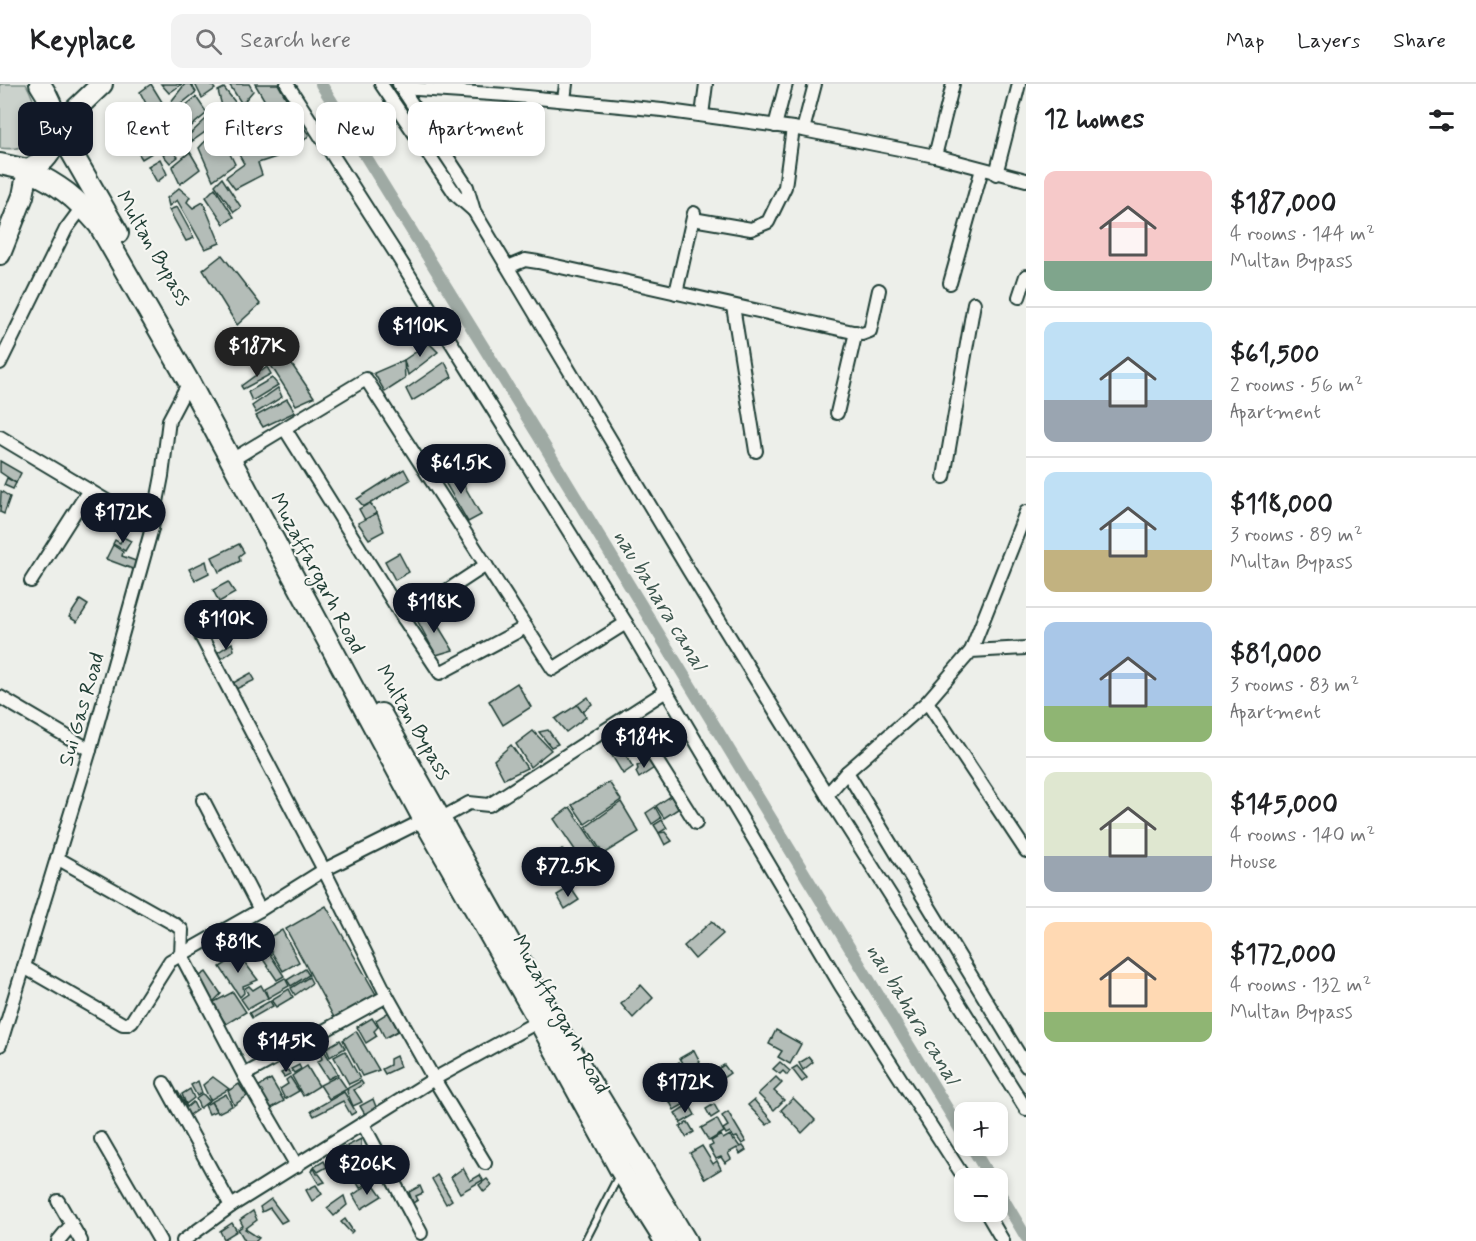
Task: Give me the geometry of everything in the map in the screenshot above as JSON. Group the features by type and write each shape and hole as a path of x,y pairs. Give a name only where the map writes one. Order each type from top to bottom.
{"main road":[{"name":"Multan Bypass","path":"40,84 49,102"},
{"path":"83,102 102,84"},
{"path":"0,254 23,196 28,170 44,161 47,156"},
{"name":"Multan Bypass","path":"74,156 199,376 236,458 380,712 433,819 686,1241"},
{"path":"0,164 28,170 56,183 83,206 99,225 189,382 236,458"},
{"name":"Muzaffargarh Road","path":"433,819 539,1022 621,1171 665,1241"}],"street":[{"path":"287,84 398,257 626,623 841,986 958,1168"},
{"path":"381,84 456,195 474,211"},
{"path":"564,100 566,84"},
{"path":"702,115 706,84"},
{"path":"775,126 786,84"},
{"path":"676,293 694,215 751,229 768,222 785,187 798,129 815,84"},
{"path":"935,156 953,84"},
{"path":"996,174 1019,84"},
{"path":"400,86 467,187 474,211 689,571 827,795 1026,1108"},
{"path":"400,86 514,90 564,100 702,115 798,129 935,156 996,174 1026,180"},
{"path":"950,283 982,169"},
{"path":"0,363 66,229 83,206"},
{"path":"508,267 525,260 538,262 862,334 870,331 879,290"},
{"path":"1019,297 1026,276"},
{"path":"944,477 974,303"},
{"path":"734,306 756,451"},
{"path":"837,413 856,332"},
{"path":"236,458 366,379 553,669 626,623"},
{"name":"Sui Gas Road","path":"0,1045 90,750 152,528 169,420 189,382"},
{"path":"285,429 440,673 526,627"},
{"path":"0,437 152,528"},
{"path":"31,581 88,490"},
{"path":"827,795 847,772 927,702 971,651 1026,512"},
{"path":"404,619 486,564"},
{"path":"201,636 324,870 387,996 485,1163"},
{"path":"971,651 1026,648"},
{"path":"24,967 123,1024 128,1024 170,962 261,910 324,870 469,803 489,805 666,691"},
{"path":"0,698 90,750"},
{"path":"927,702 1026,851"},
{"path":"628,715 696,823"},
{"path":"847,772 1026,1066"},
{"path":"203,800 261,910"},
{"path":"57,858 182,930 181,956 244,1076 297,1166"},
{"path":"244,1076 387,996"},
{"path":"183,1241 231,1206 434,1079 539,1022"},
{"path":"164,1083 231,1206"},
{"path":"363,1124 421,1233"},
{"path":"101,1139 160,1241"},
{"path":"58,1201 81,1241"},
{"path":"992,1222 1003,1241"},
{"path":"58,1241 72,1224"}],"lane":[{"path":"585,1241 621,1171"}],"shaded area":[{"path":"0,84 26,84 33,102 18,102 18,147 0,148"}],"building":[{"path":"151,84 162,102 145,102 140,92"},
{"path":"161,84 182,84 169,93"},
{"path":"185,84 191,84 196,92 184,102 171,102"},
{"path":"195,84 211,84 215,89 202,98"},
{"path":"229,84 249,84 253,91 244,102 241,102"},
{"path":"255,84 278,84 287,100 266,102"},
{"path":"224,88 235,102 221,102 218,91"},
{"path":"196,97 204,109 204,116 192,126 192,102 190,102"},
{"path":"204,121 204,133 192,141 192,132"},
{"path":"304,128 309,135 304,140"},
{"path":"204,142 204,156 231,156 235,164 213,180 199,148"},
{"path":"192,155 200,169 180,184 172,167 185,156"},
{"path":"164,156 178,157 170,163"},
{"path":"240,156 276,157 258,163 262,175 235,189 226,177 244,164"},
{"path":"160,159 167,174 157,182 148,166"},
{"path":"222,178 241,207 234,212 215,185"},
{"path":"179,188 190,197 187,202 193,208 203,202 220,243 205,249 177,200 169,206 167,198"},
{"path":"215,188 234,217 224,224 206,197"},
{"path":"177,207 194,238 186,241 169,210"},
{"path":"222,255 260,304 237,325 203,270"},
{"path":"429,343 438,352 408,375 404,360"},
{"path":"284,353 314,397 296,405 270,364"},
{"path":"404,360 405,379 385,392 374,373"},
{"path":"445,362 452,377 412,401 406,389"},
{"path":"267,367 271,374 243,389 241,386"},
{"path":"272,378 278,385 252,401 248,392"},
{"path":"278,388 282,397 256,413 252,406"},
{"path":"287,399 295,412 263,427 256,416"},
{"path":"0,461 21,473 16,483 0,472"},
{"path":"454,468 481,515 468,522 442,477"},
{"path":"404,469 410,480 364,507 357,499"},
{"path":"7,478 16,483 13,489 4,485"},
{"path":"1,491 10,497 4,514 0,512"},
{"path":"370,503 377,513 365,520 359,509"},
{"path":"377,513 384,531 369,539 358,523"},
{"path":"123,537 131,541 125,551 113,544 115,540 120,543"},
{"path":"239,544 244,552 239,556 240,561 219,572 212,557"},
{"path":"113,545 123,552 122,556 141,563 138,571 106,559"},
{"path":"399,553 409,572 395,580 385,561"},
{"path":"206,561 209,573 195,580 189,569"},
{"path":"228,582 235,593 219,602 213,590"},
{"path":"411,585 414,589 417,587 421,593 407,602 401,591"},
{"path":"80,600 88,605 77,622 69,617"},
{"path":"233,604 239,616 229,621 222,609"},
{"path":"429,611 453,650 436,655 416,618"},
{"path":"232,643 234,650 221,659 217,653"},
{"path":"251,673 255,680 236,689 233,683"},
{"path":"517,683 531,707 503,725 489,701"},
{"path":"588,697 592,704 582,712 577,705"},
{"path":"577,705 586,717 566,732 555,719"},
{"path":"627,727 633,737 613,748 606,738"},
{"path":"548,730 558,744 551,747 539,732"},
{"path":"533,731 551,750 530,767 516,744"},
{"path":"511,745 527,768 504,779 494,760"},
{"path":"621,747 633,767 623,774 611,754"},
{"path":"649,761 654,768 639,778 636,772 637,766"},
{"path":"609,782 621,800 585,824 572,805"},
{"path":"671,796 678,809 664,818 656,806"},
{"path":"621,802 639,832 603,854 586,827"},
{"path":"570,807 607,863 590,872 554,819"},
{"path":"655,807 661,818 652,824 646,813"},
{"path":"662,820 667,828 659,833 654,825"},
{"path":"665,832 672,841 665,845 659,833"},
{"path":"562,849 568,858 558,865 552,856"},
{"path":"570,887 579,900 565,909 557,895"},
{"path":"326,906 378,998 336,1021 286,929"},
{"path":"712,921 723,934 695,959 684,946"},
{"path":"282,930 299,962 283,971 264,940"},
{"path":"262,942 284,976 277,980 254,946"},
{"path":"239,955 258,980 243,986 244,993 240,997 220,967"},
{"path":"305,969 309,975 291,986 287,980"},
{"path":"206,972 221,994 212,1003 198,977"},
{"path":"309,977 312,983 295,995 291,988"},
{"path":"285,978 289,986 268,998 265,989"},
{"path":"261,985 268,998 248,1009 241,999 248,994 245,988 249,986 253,990"},
{"path":"641,985 653,998 633,1018 621,1004"},
{"path":"289,989 293,997 276,1007 271,1000"},
{"path":"233,992 246,1012 226,1024 212,1003"},
{"path":"270,1001 273,1006 252,1018 249,1013"},
{"path":"389,1012 398,1031 385,1038 376,1020"},
{"path":"372,1018 378,1027 374,1031 377,1036 366,1043 357,1027"},
{"path":"776,1030 801,1044 790,1064 778,1057 782,1051 769,1044"},
{"path":"356,1031 379,1070 362,1076 343,1040"},
{"path":"340,1040 345,1048 330,1057 326,1048"},
{"path":"324,1050 338,1074 328,1079 317,1062 322,1059 320,1053"},
{"path":"694,1050 700,1062 687,1070 680,1058"},
{"path":"345,1051 360,1079 349,1084 334,1057"},
{"path":"396,1056 400,1067 385,1074 382,1069 390,1065 390,1059"},
{"path":"809,1057 813,1062 803,1070 799,1063"},
{"path":"679,1062 685,1072 681,1075 679,1071 674,1075 670,1068"},
{"path":"780,1062 790,1071 787,1075 783,1071 780,1074 773,1069"},
{"path":"299,1065 301,1069 294,1073 291,1069"},
{"path":"724,1065 730,1073 717,1082 711,1073"},
{"path":"307,1066 319,1086 303,1096 292,1076"},
{"path":"667,1066 675,1079 660,1087 653,1074"},
{"path":"797,1066 807,1078 802,1082 792,1069"},
{"path":"288,1070 290,1074 284,1077 281,1073"},
{"path":"338,1076 347,1089 329,1099 320,1085"},
{"path":"213,1077 229,1089 210,1100 203,1085"},
{"path":"290,1077 299,1091 285,1099 280,1089 288,1084 286,1080"},
{"path":"776,1077 782,1083 774,1091 784,1100 774,1110 758,1094"},
{"path":"271,1079 284,1101 268,1110 256,1088"},
{"path":"198,1081 202,1093 197,1096 191,1085"},
{"path":"361,1081 363,1084 354,1090 362,1102 353,1106 347,1092 348,1088"},
{"path":"239,1084 247,1096 234,1105 228,1091"},
{"path":"680,1085 684,1092 669,1101 665,1093"},
{"path":"190,1089 194,1098 186,1104 182,1094"},
{"path":"178,1092 187,1107 193,1102 197,1110 185,1118 172,1094"},
{"path":"344,1092 356,1112 351,1115 343,1101 314,1116 311,1111"},
{"path":"203,1094 209,1101 200,1108 196,1099"},
{"path":"226,1094 232,1106 218,1113 211,1102"},
{"path":"682,1095 686,1103 674,1110 670,1102"},
{"path":"793,1098 815,1120 802,1133 781,1110"},
{"path":"373,1099 378,1112 367,1118 360,1106"},
{"path":"754,1100 772,1121 767,1125 748,1105"},
{"path":"211,1102 216,1111 209,1114 205,1105"},
{"path":"689,1104 695,1115 681,1123 675,1113"},
{"path":"714,1104 719,1113 711,1118 706,1109"},
{"path":"728,1112 746,1142 742,1144 737,1137 734,1138 730,1132 726,1134 723,1129 728,1126 722,1116"},
{"path":"717,1119 724,1132 709,1141 701,1128"},
{"path":"688,1122 694,1132 686,1137 680,1127"},
{"path":"721,1135 723,1139 730,1135 733,1141 735,1140 740,1147 743,1146 746,1150 740,1154 737,1148 728,1153 731,1159 725,1163 721,1157 716,1159 709,1147 713,1145 711,1141"},
{"path":"361,1139 361,1153 353,1157 347,1146"},
{"path":"702,1146 713,1164 717,1161 721,1169 705,1179 690,1153"},
{"path":"345,1147 351,1156 337,1164 331,1155"},
{"path":"351,1158 355,1170 344,1178 338,1165"},
{"path":"324,1161 327,1167 318,1172 314,1167"},
{"path":"314,1168 325,1182 319,1184 311,1171"},
{"path":"463,1168 470,1181 480,1175 483,1180 460,1193 451,1177"},
{"path":"358,1171 366,1184 360,1188 352,1174"},
{"path":"437,1175 452,1200 446,1204 432,1179"},
{"path":"487,1179 492,1185 484,1192 479,1185"},
{"path":"372,1182 382,1196 361,1209 353,1195"},
{"path":"316,1185 322,1194 312,1201 306,1190"},
{"path":"420,1186 423,1193 416,1196 418,1200 413,1203 409,1192"},
{"path":"344,1196 347,1205 334,1216 327,1208"},
{"path":"271,1199 287,1220 281,1223 270,1208 262,1212 260,1207"},
{"path":"253,1211 257,1220 245,1229 259,1238 256,1241 245,1241 238,1229 243,1226 240,1220"},
{"path":"345,1219 353,1231 351,1233 341,1222"},
{"path":"232,1223 237,1231 224,1239 220,1231"}],"waterway":[{"name":"nau bahara canal","path":"321,84 544,445 954,1120"},
{"name":"nau bahara canal","path":"977,1156 984,1168"},
{"name":"nau bahara canal","path":"1008,1207 1026,1237"}]}
